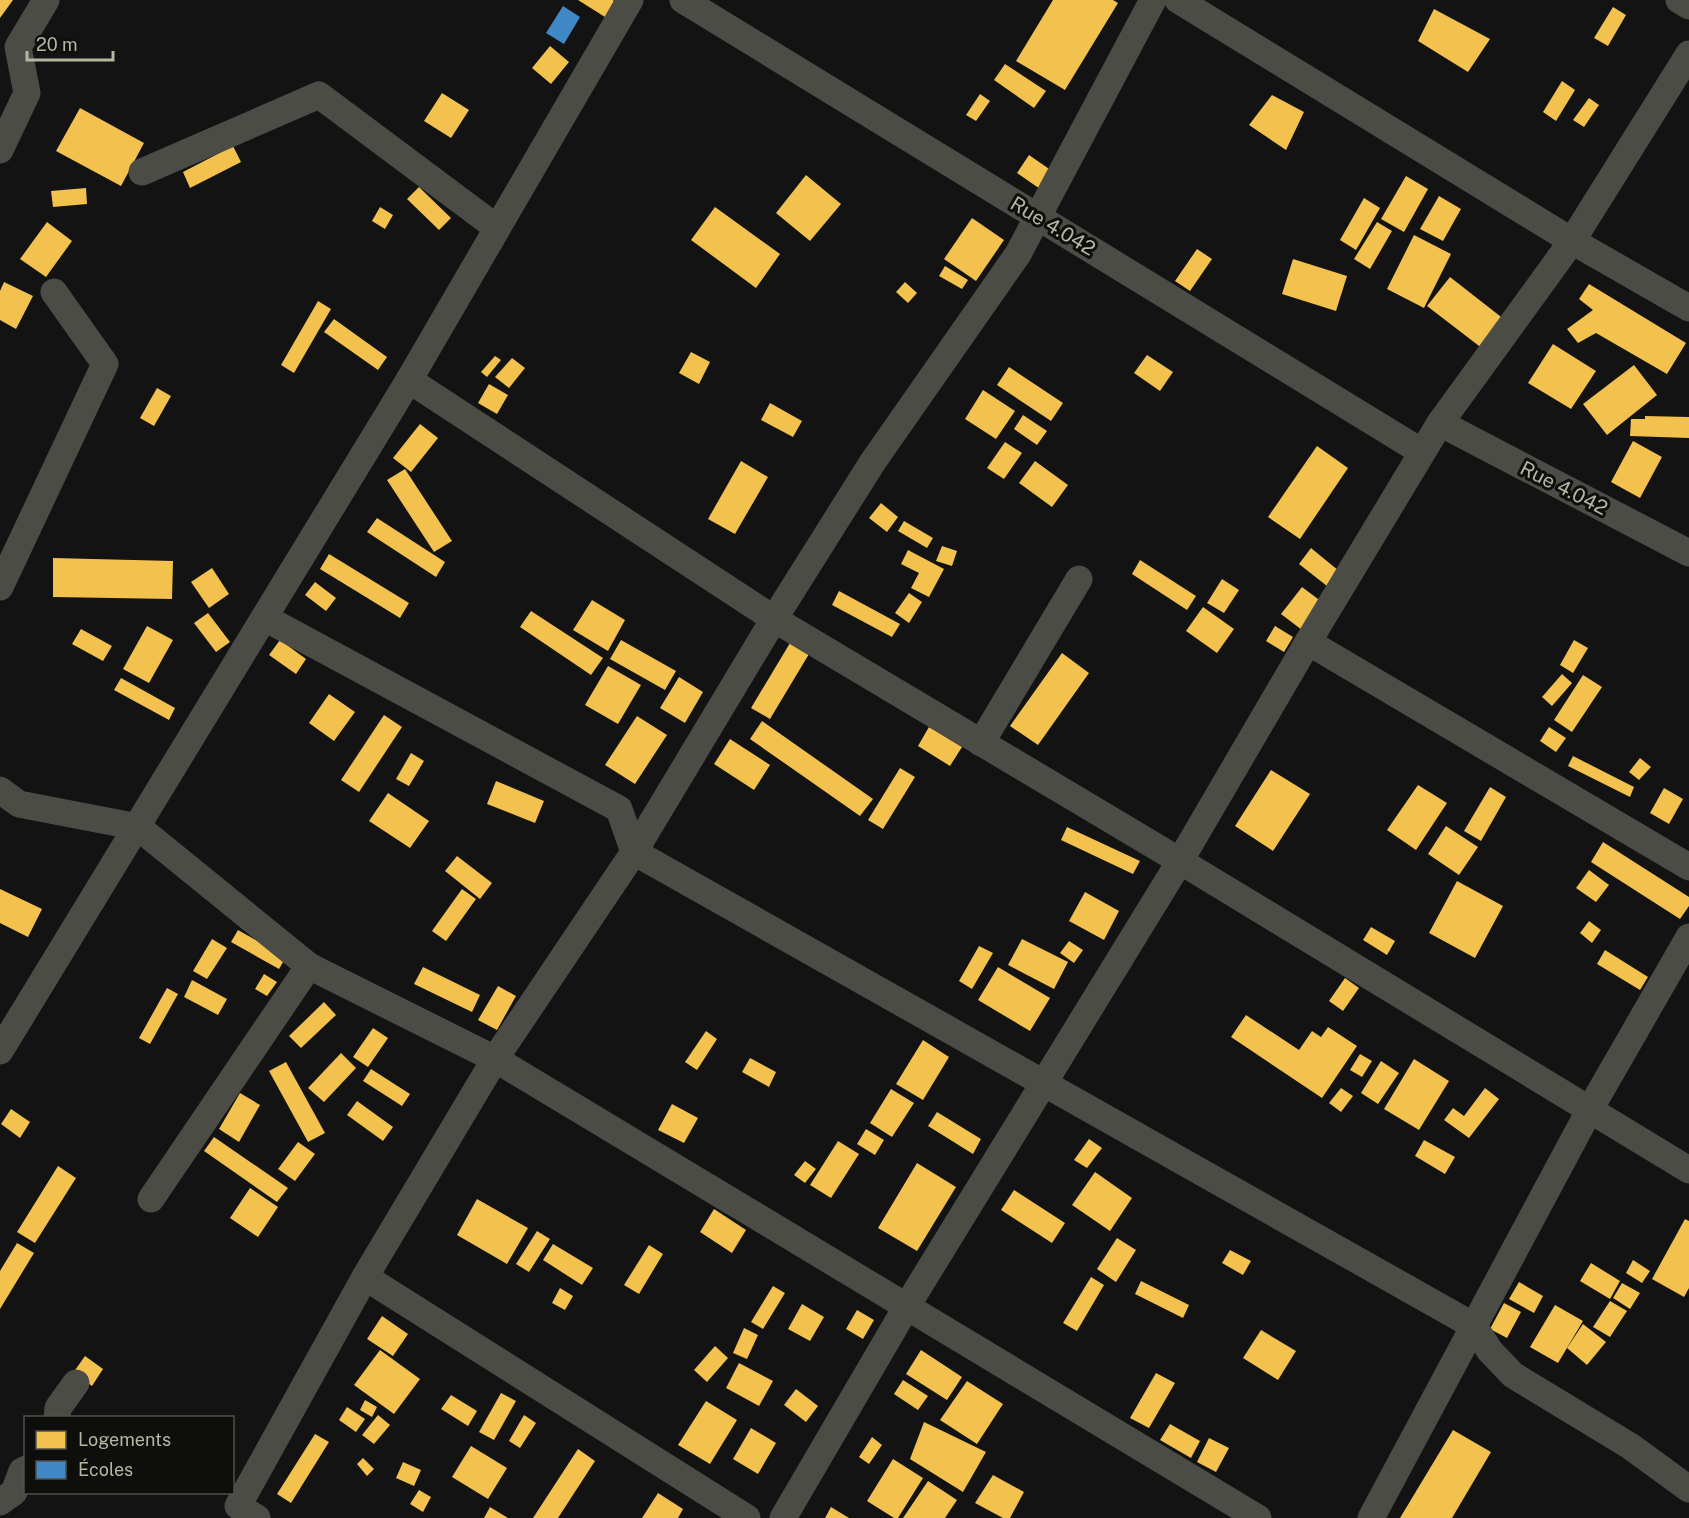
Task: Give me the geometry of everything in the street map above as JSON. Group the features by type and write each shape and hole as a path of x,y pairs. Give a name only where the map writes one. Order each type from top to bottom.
{"street":[{"path":"0,150 27,93 18,47 46,0"},
{"path":"0,1051 409,380 630,0"},
{"name":"Rue 4.042","path":"683,0 1422,452"},
{"path":"257,1518 238,1506 365,1277 495,1059 634,852 774,619 872,463 1018,254 1153,0"},
{"path":"1178,0 1572,241 1689,308"},
{"path":"1679,0 1689,6"},
{"path":"783,1518 907,1306 1180,861 1422,452 1440,423 1572,241 1689,54"},
{"path":"142,172 320,94 497,228"},
{"path":"0,587 105,364 54,292"},
{"path":"409,380 774,619 1180,861 1689,1170"},
{"name":"Rue 4.042","path":"1440,423 1689,553"},
{"path":"981,742 1079,579"},
{"path":"264,618 619,808 634,852 1474,1326 1490,1351 1513,1375 1630,1446 1689,1489"},
{"path":"1308,642 1689,867"},
{"path":"0,790 19,804 138,827 309,966 495,1059 1258,1518"},
{"path":"1371,1518 1589,1111 1689,937"},
{"path":"151,1198 309,966"},
{"path":"365,1277 747,1518"},
{"path":"57,1416 58,1408 76,1383"},
{"path":"0,1502 14,1492 24,1470"}],"building: Logements":[{"path":"0,0 13,0 0,18"},
{"path":"578,0 613,0 614,1 605,17"},
{"path":"1053,0 1113,0 1118,3 1065,90 1016,61"},
{"path":"1613,7 1626,15 1608,46 1594,38"},
{"path":"1434,9 1490,39 1468,72 1418,41"},
{"path":"550,46 569,62 551,84 532,68"},
{"path":"1005,64 1046,91 1034,108 994,80"},
{"path":"1562,81 1575,90 1556,121 1543,112"},
{"path":"442,93 469,110 451,138 424,121"},
{"path":"980,94 990,101 976,121 966,115"},
{"path":"1272,95 1304,112 1286,150 1249,125"},
{"path":"1589,98 1599,105 1584,127 1573,120"},
{"path":"80,108 144,143 121,186 56,151"},
{"path":"233,146 241,162 190,188 183,172"},
{"path":"1029,155 1055,173 1043,191 1017,173"},
{"path":"806,175 841,204 810,241 776,213"},
{"path":"1406,176 1428,189 1404,232 1381,219"},
{"path":"419,187 451,218 439,230 407,199"},
{"path":"86,188 87,204 53,207 51,191"},
{"path":"1439,196 1461,209 1443,241 1420,229"},
{"path":"1364,198 1380,208 1356,250 1340,240"},
{"path":"380,207 393,215 385,229 372,221"},
{"path":"715,207 780,254 756,288 691,240"},
{"path":"972,218 1004,240 976,281 944,259"},
{"path":"47,222 72,241 46,277 20,259"},
{"path":"1377,222 1392,231 1370,269 1354,259"},
{"path":"1414,235 1451,254 1424,308 1387,289"},
{"path":"1197,249 1212,259 1190,291 1175,281"},
{"path":"1293,259 1347,276 1336,311 1282,294"},
{"path":"945,266 968,280 962,289 939,276"},
{"path":"1450,277 1505,320 1483,349 1427,306"},
{"path":"4,282 33,296 16,329 0,320 0,291"},
{"path":"905,282 917,293 908,303 896,292"},
{"path":"1589,284 1686,343 1667,374 1596,333 1578,343 1567,329 1593,310 1579,299"},
{"path":"318,301 331,309 294,373 281,365"},
{"path":"334,319 387,357 378,370 324,332"},
{"path":"1553,344 1596,371 1571,409 1528,383"},
{"path":"691,352 710,362 699,384 679,373"},
{"path":"1147,355 1173,372 1160,391 1134,373"},
{"path":"495,356 501,360 487,377 481,372"},
{"path":"512,358 525,368 509,388 495,377"},
{"path":"1634,365 1657,395 1607,435 1583,404"},
{"path":"1009,367 1063,403 1051,421 997,385"},
{"path":"489,384 508,395 497,414 478,403"},
{"path":"157,388 171,396 154,426 140,418"},
{"path":"983,390 1015,411 996,439 965,419"},
{"path":"770,403 802,421 793,437 761,420"},
{"path":"1023,415 1047,431 1037,445 1014,429"},
{"path":"1645,416 1689,417 1689,438 1630,436 1631,419 1645,419"},
{"path":"420,424 438,438 411,472 393,458"},
{"path":"1633,441 1662,457 1640,498 1611,482"},
{"path":"1005,442 1022,453 1004,479 987,468"},
{"path":"1317,446 1348,468 1300,539 1268,517"},
{"path":"741,461 768,477 735,534 708,519"},
{"path":"1035,461 1068,485 1052,507 1019,483"},
{"path":"405,469 452,541 434,552 387,480"},
{"path":"881,503 898,517 887,532 869,518"},
{"path":"377,518 445,562 436,577 367,532"},
{"path":"904,521 933,538 927,548 898,531"},
{"path":"942,546 957,551 952,566 936,561"},
{"path":"1311,548 1339,571 1327,586 1299,564"},
{"path":"908,550 944,569 929,597 911,588 919,573 901,564"},
{"path":"329,554 409,603 400,618 320,569"},
{"path":"53,558 173,561 172,599 53,597"},
{"path":"1140,560 1196,596 1187,610 1132,574"},
{"path":"212,568 229,594 209,608 191,582"},
{"path":"1222,579 1239,590 1224,613 1207,603"},
{"path":"315,582 336,598 326,611 305,595"},
{"path":"1302,587 1322,602 1302,630 1281,614"},
{"path":"839,591 900,624 892,637 832,605"},
{"path":"909,593 922,602 909,623 895,613"},
{"path":"592,600 625,620 608,651 573,630"},
{"path":"1203,607 1234,629 1217,653 1186,631"},
{"path":"531,611 603,658 591,675 520,627"},
{"path":"208,613 230,642 216,652 194,623"},
{"path":"147,626 173,640 149,683 123,669"},
{"path":"1275,626 1293,637 1284,652 1266,641"},
{"path":"81,629 112,646 103,661 72,644"},
{"path":"280,640 306,659 296,674 269,655"},
{"path":"621,640 676,671 665,690 610,659"},
{"path":"1574,640 1588,648 1573,673 1560,665"},
{"path":"790,643 809,654 770,719 751,708"},
{"path":"1062,653 1089,673 1038,745 1010,726"},
{"path":"608,666 641,685 618,724 585,705"},
{"path":"1562,674 1572,683 1552,706 1542,697"},
{"path":"1583,675 1602,687 1572,732 1554,720"},
{"path":"679,677 703,692 685,723 660,708"},
{"path":"121,678 175,708 169,720 114,690"},
{"path":"329,694 355,712 334,741 309,723"},
{"path":"384,715 402,727 359,792 341,780"},
{"path":"637,716 667,735 635,784 605,765"},
{"path":"762,721 873,799 860,816 750,739"},
{"path":"929,727 962,747 950,766 918,746"},
{"path":"1549,727 1566,738 1556,752 1540,741"},
{"path":"730,739 770,765 754,790 714,764"},
{"path":"411,753 424,761 409,786 396,779"},
{"path":"1573,756 1634,787 1630,797 1568,766"},
{"path":"1640,758 1651,767 1639,780 1629,772"},
{"path":"900,768 915,777 883,829 868,820"},
{"path":"1271,770 1310,794 1273,851 1235,826"},
{"path":"496,781 544,801 535,823 487,804"},
{"path":"1418,785 1447,803 1416,850 1387,830"},
{"path":"1490,787 1506,797 1481,841 1464,831"},
{"path":"1664,788 1683,799 1669,824 1650,813"},
{"path":"388,793 429,821 410,848 369,821"},
{"path":"1446,826 1478,847 1459,875 1428,854"},
{"path":"1067,827 1140,861 1133,874 1061,840"},
{"path":"1603,842 1689,897 1689,906 1680,919 1591,862"},
{"path":"457,856 492,883 480,899 445,871"},
{"path":"1589,870 1609,885 1596,902 1576,888"},
{"path":"1457,881 1503,906 1475,958 1429,933"},
{"path":"0,889 42,909 28,937 0,923"},
{"path":"462,889 476,899 446,941 432,931"},
{"path":"1085,892 1119,911 1104,940 1069,921"},
{"path":"1589,921 1601,930 1592,943 1580,933"},
{"path":"1371,927 1395,941 1387,955 1363,940"},
{"path":"238,930 286,957 279,969 231,942"},
{"path":"212,939 227,948 207,979 193,971"},
{"path":"1022,939 1068,962 1054,989 1008,965"},
{"path":"1069,941 1083,950 1074,963 1060,953"},
{"path":"979,946 993,953 972,989 959,981"},
{"path":"1605,950 1648,977 1640,990 1597,964"},
{"path":"423,967 480,995 472,1012 414,984"},
{"path":"998,967 1050,998 1030,1031 978,1000"},
{"path":"264,974 277,982 267,996 255,989"},
{"path":"1345,978 1359,988 1343,1011 1329,1001"},
{"path":"192,980 227,999 218,1015 184,997"},
{"path":"498,986 516,996 497,1030 478,1020"},
{"path":"167,988 178,994 150,1044 139,1038"},
{"path":"324,1002 336,1015 301,1048 289,1036"},
{"path":"1246,1015 1299,1050 1312,1031 1321,1037 1328,1027 1357,1046 1322,1098 1231,1037"},
{"path":"373,1028 388,1038 368,1067 353,1057"},
{"path":"706,1031 717,1039 697,1070 685,1062"},
{"path":"923,1040 949,1057 923,1100 896,1084"},
{"path":"341,1053 356,1068 324,1102 308,1088"},
{"path":"1360,1054 1372,1061 1362,1077 1350,1070"},
{"path":"750,1058 776,1072 769,1087 742,1072"},
{"path":"1414,1059 1449,1081 1419,1130 1384,1109"},
{"path":"1381,1061 1399,1073 1378,1104 1361,1093"},
{"path":"286,1062 325,1133 308,1142 269,1071"},
{"path":"371,1069 410,1094 402,1106 363,1081"},
{"path":"1341,1088 1353,1096 1341,1112 1329,1103"},
{"path":"1485,1088 1499,1099 1469,1138 1444,1120 1453,1108 1464,1116"},
{"path":"891,1089 914,1103 892,1137 870,1123"},
{"path":"240,1093 260,1105 239,1142 219,1129"},
{"path":"357,1101 393,1127 383,1141 347,1115"},
{"path":"672,1104 698,1118 684,1143 658,1130"},
{"path":"11,1109 30,1122 20,1138 1,1124"},
{"path":"937,1112 981,1139 973,1154 928,1126"},
{"path":"866,1129 884,1140 875,1155 857,1144"},
{"path":"214,1137 288,1188 277,1202 204,1151"},
{"path":"1089,1139 1102,1148 1087,1168 1074,1160"},
{"path":"1424,1140 1455,1157 1445,1174 1415,1156"},
{"path":"838,1141 859,1154 831,1198 810,1185"},
{"path":"298,1142 315,1154 295,1181 278,1169"},
{"path":"805,1161 816,1169 805,1183 794,1175"},
{"path":"917,1163 956,1187 917,1251 878,1228"},
{"path":"58,1166 76,1178 35,1243 17,1232"},
{"path":"1095,1172 1132,1198 1110,1231 1072,1205"},
{"path":"250,1188 278,1207 258,1237 230,1218"},
{"path":"1014,1190 1065,1223 1052,1243 1001,1210"},
{"path":"477,1199 528,1228 507,1264 457,1235"},
{"path":"714,1209 746,1230 732,1253 700,1232"},
{"path":"1685,1219 1689,1221 1689,1288 1684,1297 1652,1279"},
{"path":"537,1231 550,1239 529,1272 516,1264"},
{"path":"1117,1238 1136,1250 1116,1282 1097,1269"},
{"path":"17,1243 34,1253 0,1309 0,1271"},
{"path":"553,1244 593,1268 582,1285 543,1260"},
{"path":"649,1245 663,1254 639,1294 624,1285"},
{"path":"1230,1250 1251,1261 1243,1275 1222,1263"},
{"path":"1633,1260 1650,1271 1642,1283 1626,1273"},
{"path":"1591,1263 1620,1281 1610,1299 1580,1281"},
{"path":"1091,1277 1104,1285 1077,1331 1063,1323"},
{"path":"1141,1281 1189,1305 1183,1318 1135,1294"},
{"path":"1519,1282 1543,1296 1534,1313 1509,1299"},
{"path":"1622,1283 1640,1293 1630,1309 1613,1298"},
{"path":"773,1286 785,1293 763,1329 751,1322"},
{"path":"560,1288 573,1296 565,1310 552,1303"},
{"path":"1610,1301 1627,1311 1610,1337 1593,1327"},
{"path":"1504,1303 1521,1312 1507,1338 1490,1329"},
{"path":"802,1304 824,1317 810,1341 788,1329"},
{"path":"1555,1305 1583,1321 1558,1363 1530,1347"},
{"path":"857,1310 874,1320 863,1339 846,1329"},
{"path":"382,1316 408,1334 393,1356 367,1339"},
{"path":"1583,1324 1606,1342 1587,1365 1567,1348"},
{"path":"744,1328 758,1335 747,1359 733,1353"},
{"path":"1261,1330 1296,1351 1278,1380 1243,1358"},
{"path":"715,1346 728,1358 707,1382 694,1370"},
{"path":"380,1350 420,1379 394,1414 354,1385"},
{"path":"921,1350 962,1377 947,1400 906,1374"},
{"path":"85,1356 103,1369 92,1386 73,1373"},
{"path":"739,1363 773,1381 759,1406 726,1388"},
{"path":"1156,1373 1175,1383 1149,1428 1130,1418"},
{"path":"903,1380 928,1396 918,1410 894,1394"},
{"path":"967,1381 1003,1404 977,1444 940,1420"},
{"path":"796,1389 818,1406 806,1422 784,1405"},
{"path":"501,1393 516,1401 494,1440 479,1432"},
{"path":"451,1395 477,1411 468,1426 441,1409"},
{"path":"365,1400 377,1407 372,1417 360,1410"},
{"path":"706,1401 737,1420 710,1464 678,1445"},
{"path":"347,1407 365,1419 356,1432 339,1420"},
{"path":"378,1415 390,1425 374,1444 362,1435"},
{"path":"524,1415 536,1423 520,1448 509,1441"},
{"path":"924,1422 986,1452 963,1492 910,1459"},
{"path":"1170,1424 1200,1441 1191,1458 1160,1440"},
{"path":"751,1428 776,1443 758,1474 733,1459"},
{"path":"1453,1430 1491,1452 1452,1518 1400,1518"},
{"path":"315,1434 329,1442 291,1503 277,1494"},
{"path":"872,1437 882,1445 869,1464 859,1457"},
{"path":"1209,1438 1229,1448 1216,1472 1197,1462"},
{"path":"471,1446 507,1468 488,1499 452,1477"},
{"path":"578,1449 595,1461 558,1518 533,1518"},
{"path":"363,1458 374,1469 367,1476 357,1464"},
{"path":"893,1459 923,1478 898,1518 894,1518 867,1501"},
{"path":"403,1462 421,1470 414,1486 396,1478"},
{"path":"993,1475 1024,1492 1010,1518 1003,1518 975,1503"},
{"path":"928,1481 957,1500 945,1518 903,1518"},
{"path":"419,1490 431,1497 423,1512 410,1504"},
{"path":"658,1493 683,1509 678,1518 642,1518"},
{"path":"490,1507 508,1518 484,1518"},
{"path":"831,1507 849,1518 825,1518"}],"building: Écoles":[{"path":"563,6 580,17 564,44 546,33"}]}
